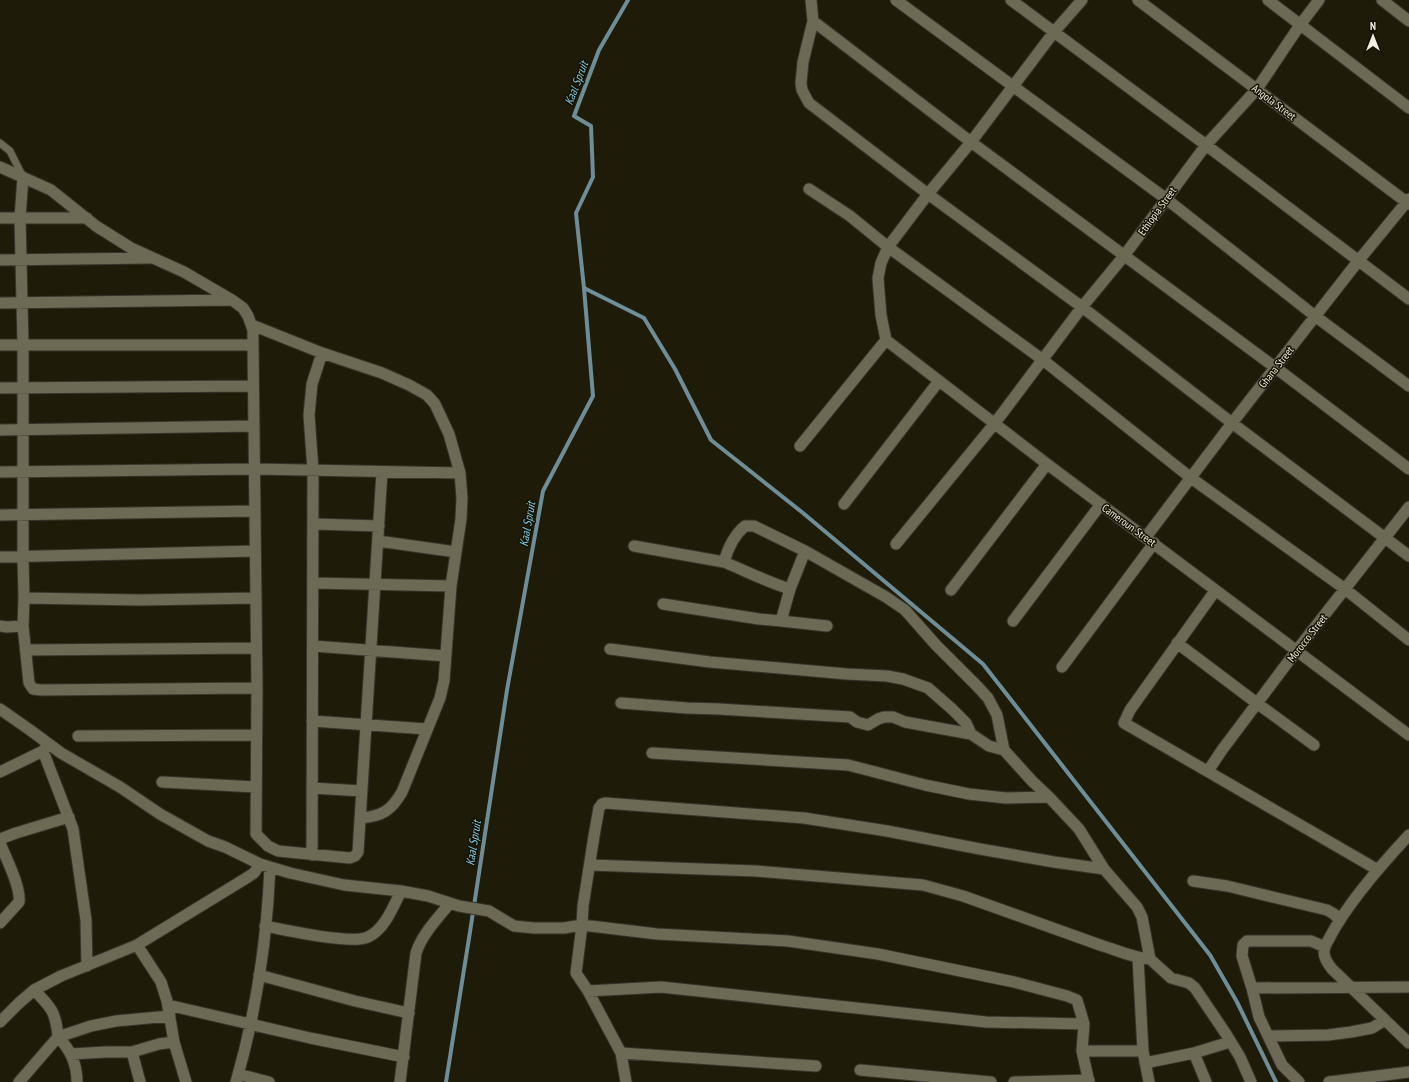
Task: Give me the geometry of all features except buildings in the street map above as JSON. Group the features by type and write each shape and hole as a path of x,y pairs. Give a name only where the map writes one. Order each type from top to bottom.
{"street":[{"path":"812,0 813,21 803,62 801,83 805,98 809,103 928,194 1082,307 1409,556"},
{"path":"896,0 1165,198 1315,316 1409,386"},
{"path":"1011,0 1409,299"},
{"path":"800,446 886,340 881,315 878,278 880,263 888,247 928,194 971,142 1054,32 1082,0"},
{"name":"Angola Street","path":"1138,0 1408,201"},
{"path":"1268,0 1409,108"},
{"name":"Ethiopia Street","path":"896,544 995,423 1082,307 1124,256 1165,198 1206,145 1257,89 1300,25 1319,0"},
{"path":"1382,0 1409,21"},
{"path":"813,21 971,142 1276,368 1409,469"},
{"path":"0,167 51,190 96,226 131,248 184,272 232,300 246,312 252,325 257,688 256,834 258,838 268,846 278,851 350,858 355,856 358,852 382,472"},
{"path":"0,173 18,175"},
{"path":"18,175 23,344 23,626 29,683 31,687 36,690 257,688"},
{"path":"809,189 850,216 888,247 1043,360 1191,478 1346,589 1409,640"},
{"name":"Ghana Street","path":"1062,667 1191,478 1232,422 1276,368 1359,260 1408,201"},
{"path":"0,218 87,218"},
{"path":"0,260 155,258"},
{"path":"0,303 232,300"},
{"path":"252,325 382,373 409,384 428,395 435,404 449,434 460,474 462,498 461,519 451,586 444,681 440,698 398,799 386,812 380,815 360,818"},
{"name":"Cameroun Street","path":"886,340 1215,591 1298,650 1409,734"},
{"path":"0,345 252,345"},
{"path":"312,855 313,470 309,416 312,384 322,352"},
{"path":"844,504 939,381"},
{"path":"0,388 253,386"},
{"path":"0,430 254,426"},
{"path":"951,590 1047,464"},
{"path":"0,472 254,469 460,474"},
{"path":"1013,621 1101,504"},
{"name":"Morocco Street","path":"1208,771 1222,750 1386,538 1409,506"},
{"path":"0,515 255,511"},
{"path":"313,524 379,526"},
{"path":"724,562 734,537 745,526 754,526 805,551 886,598 909,615 988,698 997,715 1004,750 1079,829 1104,869 1137,907 1142,918 1150,959 1171,978 1193,985 1240,1057 1251,1082"},
{"path":"378,541 456,552"},
{"path":"634,546 724,562 755,576 790,589"},
{"path":"0,557 23,558 255,551"},
{"path":"781,621 790,589 805,551"},
{"path":"312,583 451,586"},
{"path":"1215,591 1130,710 1124,723 1381,866"},
{"path":"24,598 140,600 256,598"},
{"path":"663,604 759,619 827,626"},
{"path":"0,626 23,626"},
{"path":"1177,643 1314,745"},
{"path":"312,646 446,656"},
{"path":"26,650 256,648"},
{"path":"610,649 710,662 887,676 903,679 928,688 966,723 971,734"},
{"path":"621,703 850,717 857,722 868,726 884,716 893,716 905,722 971,734 990,746 1004,750"},
{"path":"0,710 30,730 46,748 120,787 160,814 192,832 265,866 364,888 401,891 428,896 454,904 489,911 514,926 564,928 582,925 657,934 788,940 878,954 1014,982 1076,999 1084,1024 1082,1051 1089,1081 1014,1082"},
{"path":"312,721 427,729"},
{"path":"78,736 256,736"},
{"path":"0,772 46,748"},
{"path":"46,748 73,828 85,912 87,966"},
{"path":"652,753 848,765 925,785 969,794 1006,798 1049,796"},
{"path":"162,782 256,787"},
{"path":"312,788 362,791"},
{"path":"626,1082 621,1053 588,991 576,973 594,836 599,808 602,804 609,803 804,818 887,831 1046,861 1104,869"},
{"path":"0,839 69,817"},
{"path":"1409,835 1381,866 1339,920 1325,947 1324,954 1332,969 1409,1043"},
{"path":"0,843 20,898 19,902 0,923"},
{"path":"590,865 756,871 922,885 963,896 1138,958 1150,959"},
{"path":"265,866 269,896 251,1023 237,1078 269,1082"},
{"path":"0,1022 34,990 61,976 137,945 265,866"},
{"path":"1193,881 1227,886 1327,910 1334,914 1339,920"},
{"path":"265,926 350,940 367,938 381,927 389,916 401,891"},
{"path":"400,1082 416,953 425,934 454,904"},
{"path":"1299,1082 1282,1065 1258,1017 1252,988 1242,956 1243,945 1247,941 1311,940 1325,947"},
{"path":"137,945 161,982 168,1004 174,1042 186,1082"},
{"path":"1138,958 1144,1057 1149,1082"},
{"path":"258,975 355,1001 409,1013"},
{"path":"1252,988 1409,987"},
{"path":"588,991 661,988 986,1022 1084,1024"},
{"path":"34,990 48,1003 55,1016 58,1037 71,1054 76,1070 77,1082"},
{"path":"168,1004 310,1038 404,1057"},
{"path":"19,1082 58,1037 91,1026 116,1021 170,1016"},
{"path":"1268,1036 1328,1035 1350,1032 1372,1028 1385,1020"},
{"path":"71,1054 132,1052 159,1044 174,1042"},
{"path":"1082,1051 1144,1057 1194,1053 1230,1042"},
{"path":"132,1052 140,1082"},
{"path":"621,1053 816,1066"},
{"path":"1194,1053 1206,1082"},
{"path":"860,1070 991,1082"},
{"path":"1329,1082 1409,1072"}],"lane":[{"path":"0,143 10,151 18,175"}],"waterway":[{"name":"Kaal Spruit","path":"446,1082 507,690 543,491 593,396 576,213 593,177 591,126 574,116 599,50 628,0"},
{"path":"584,288 644,318 675,369 711,440 803,513 983,664 1210,955 1237,1002 1276,1082"}]}
